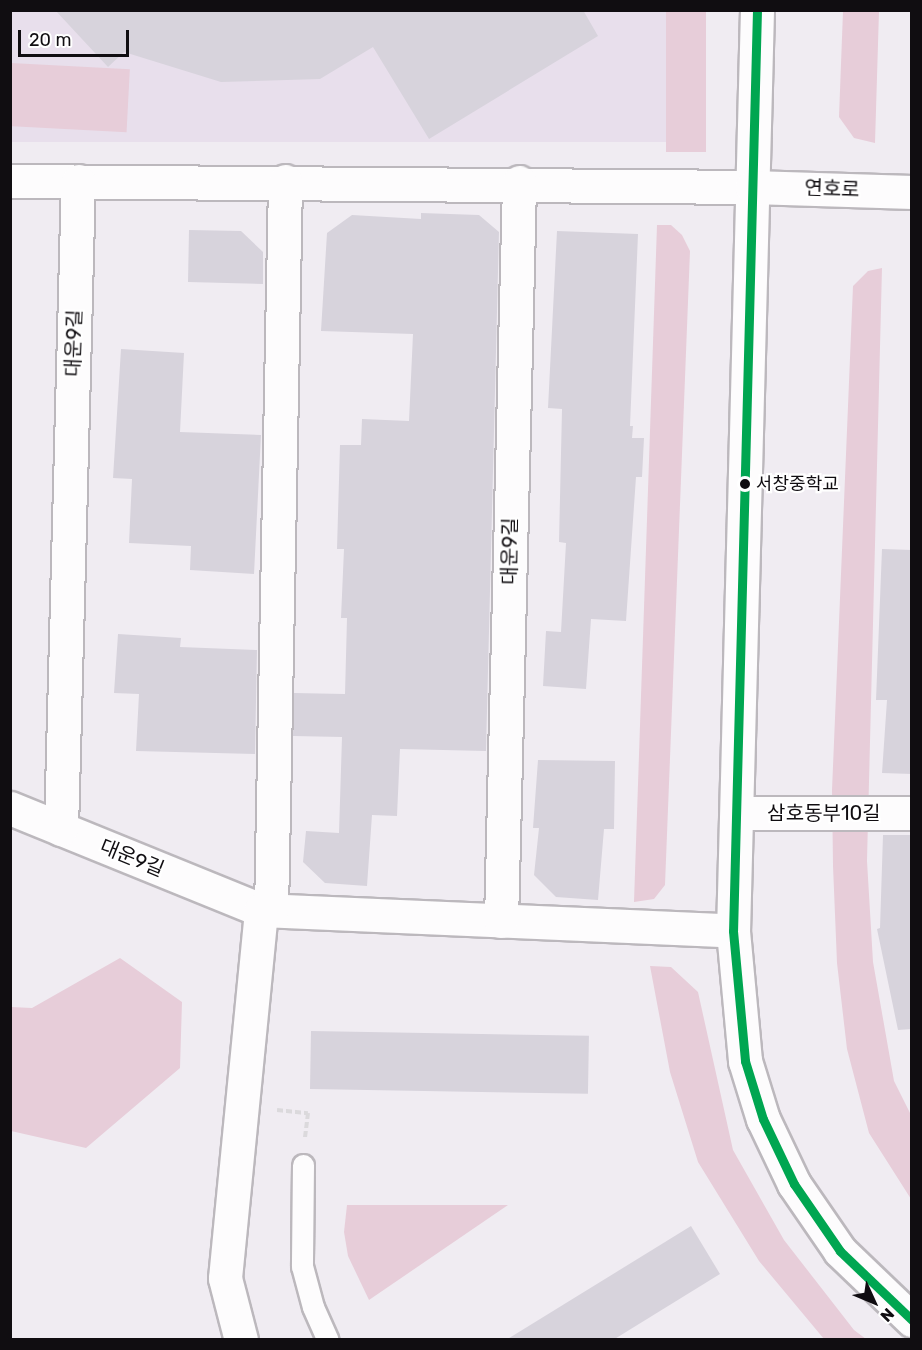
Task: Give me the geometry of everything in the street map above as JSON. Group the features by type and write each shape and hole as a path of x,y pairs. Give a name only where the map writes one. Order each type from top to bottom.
{"street":[{"path":"757,10 733,931 745,1061 763,1119 794,1184 840,1251 912,1320"},
{"path":"10,181 519,182 752,187"},
{"name":"대운9길","path":"61,830 78,181"},
{"path":"242,1340 225,1278 242,1107 266,911 285,181"},
{"name":"대운9길","path":"501,921 519,182"},
{"name":"연호로","path":"752,187 912,192"},
{"name":"대운9길","path":"10,808 266,911 733,931"},
{"name":"삼호동부10길","path":"737,813 912,813"}],"lane":[{"path":"303,1165 302,1266 313,1307 328,1340"}],"path":[{"path":"242,1107 308,1113 303,1165"}],"shaded area":[{"path":"11,11 706,11 706,142 11,142"},
{"path":"666,11 706,11 706,152 666,152"},
{"path":"843,11 879,11 875,143 854,138 839,117"},
{"path":"11,63 130,69 127,132 10,126"},
{"path":"657,225 671,225 682,235 690,251 665,885 654,899 634,902"},
{"path":"882,268 867,861 873,962 894,1081 911,1115 911,1199 869,1133 847,1049 837,963 833,866 832,790 853,286 868,271"},
{"path":"120,958 182,1002 180,1068 86,1148 11,1131 11,1007 32,1008"},
{"path":"650,966 671,967 698,992 733,1150 784,1240 854,1330 866,1339 824,1339 759,1261 698,1162 670,1072"},
{"path":"347,1205 508,1205 369,1300 348,1256 344,1232"}],"building":[{"path":"55,10 583,10 598,36 429,139 373,47 320,79 221,82 124,52 108,67"},
{"path":"421,213 479,215 499,232 486,751 400,749 397,816 372,815 367,886 325,883 303,862 306,831 339,833 342,737 293,736 294,693 345,694 347,618 341,618 344,549 337,549 340,445 361,445 362,419 409,421 413,334 321,331 327,233 352,215 421,219"},
{"path":"189,230 241,231 263,252 263,284 188,282"},
{"path":"557,231 638,234 630,426 633,426 632,438 644,438 642,477 636,477 626,621 591,619 586,689 543,686 546,631 561,632 566,543 559,542 562,409 548,408"},
{"path":"121,349 184,353 180,432 261,435 254,574 190,570 191,546 129,543 132,479 113,478"},
{"path":"882,549 912,550 912,774 882,773 887,700 876,700"},
{"path":"118,634 181,638 180,647 257,650 255,754 136,751 139,694 114,693"},
{"path":"538,760 615,761 614,829 604,829 598,900 556,897 534,875 539,828 533,828"},
{"path":"883,835 912,835 912,1029 898,1030 877,929 880,928"},
{"path":"311,1031 589,1036 588,1094 310,1089"},
{"path":"691,1226 720,1274 613,1340 506,1340"}],"transit line":[{"path":"757,10 733,931 745,1061 763,1119 794,1184 840,1251 912,1320"}],"place":[{"name":"서창중학교","path":"745,484"}]}
